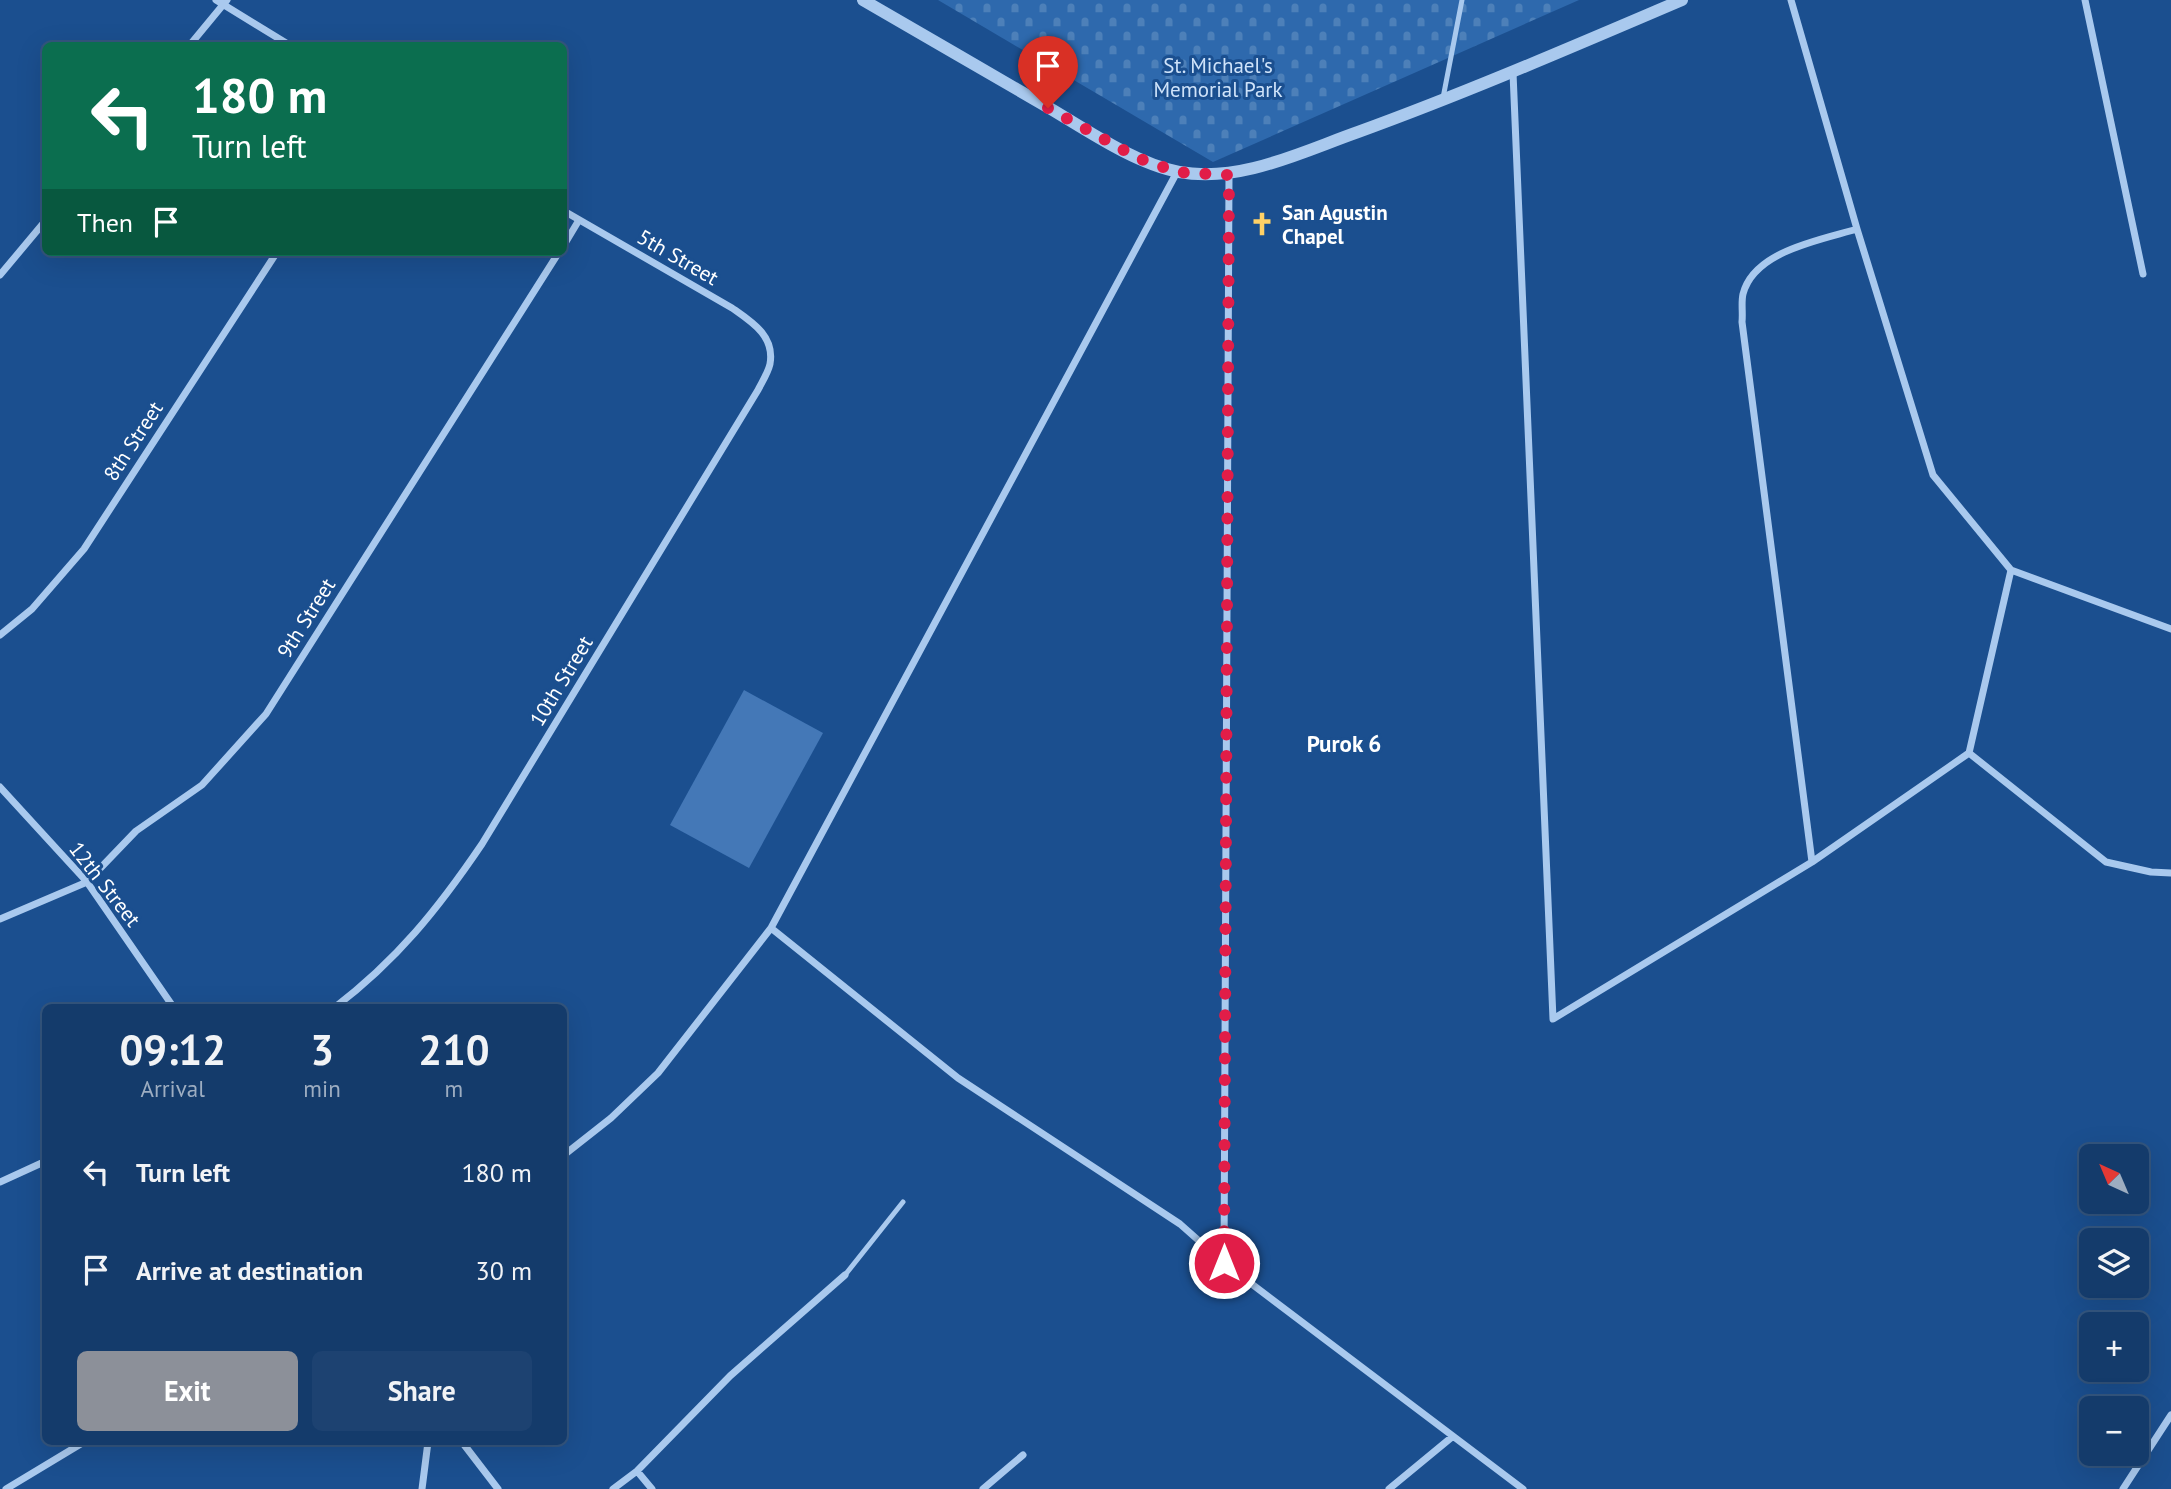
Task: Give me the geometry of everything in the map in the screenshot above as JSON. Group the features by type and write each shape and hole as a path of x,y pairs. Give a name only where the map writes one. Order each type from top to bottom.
{"street":[{"path":"863,0 1138,158 1177,172 1229,175 1274,162 1442,102 1682,0"},
{"path":"1791,0 1857,229 1933,475 2011,570 2171,629"},
{"path":"2085,0 2143,274"},
{"path":"192,42 222,1 285,42"},
{"path":"1513,73 1552,1019 1812,862 1969,753 2011,570"},
{"path":"567,1153 611,1118 658,1073 771,928 1177,172"},
{"path":"1224,1263 1229,175"},
{"name":"5th Street","path":"567,213 732,308 755,324 769,341"},
{"path":"567,240 579,220"},
{"path":"0,275 42,225"},
{"path":"1812,862 1742,321 1743,293 1758,268 1787,249 1857,229"},
{"name":"8th Street","path":"0,635 32,609 84,548 274,256"},
{"name":"9th Street","path":"0,919 87,882 136,831 202,785 266,714 556,256"},
{"name":"10th Street","path":"339,1004 397,954 446,897 482,844 758,390 770,364 769,341"},
{"path":"1969,753 2106,862 2151,872 2171,873"},
{"name":"12th Street","path":"0,787 87,882 171,1004"},
{"path":"771,928 958,1078 1180,1224 1224,1263 1523,1489"},
{"path":"0,1182 42,1163"},
{"path":"613,1489 637,1471 730,1377 845,1275"},
{"path":"2123,1489 2171,1415"},
{"path":"1389,1489 1452,1437"},
{"path":"6,1489 80,1445"},
{"path":"422,1489 428,1445"},
{"path":"464,1445 498,1489"},
{"path":"983,1489 1023,1455"},
{"path":"637,1471 652,1489"}],"lane":[{"path":"1442,102 1462,0"},
{"path":"845,1275 904,1202"}],"green space":[{"name":"St. Michael's Memorial Park","path":"938,0 1579,0 1213,162"}],"building":[{"path":"744,690 823,733 749,868 670,825"}],"place":[{"name":"San Agustin Chapel","path":"1262,224"}],"district":[{"name":"Purok 6","path":"1344,743"}],"route":[{"path":"1048,108 1138,158 1177,172 1229,175 1224,1263"}]}
